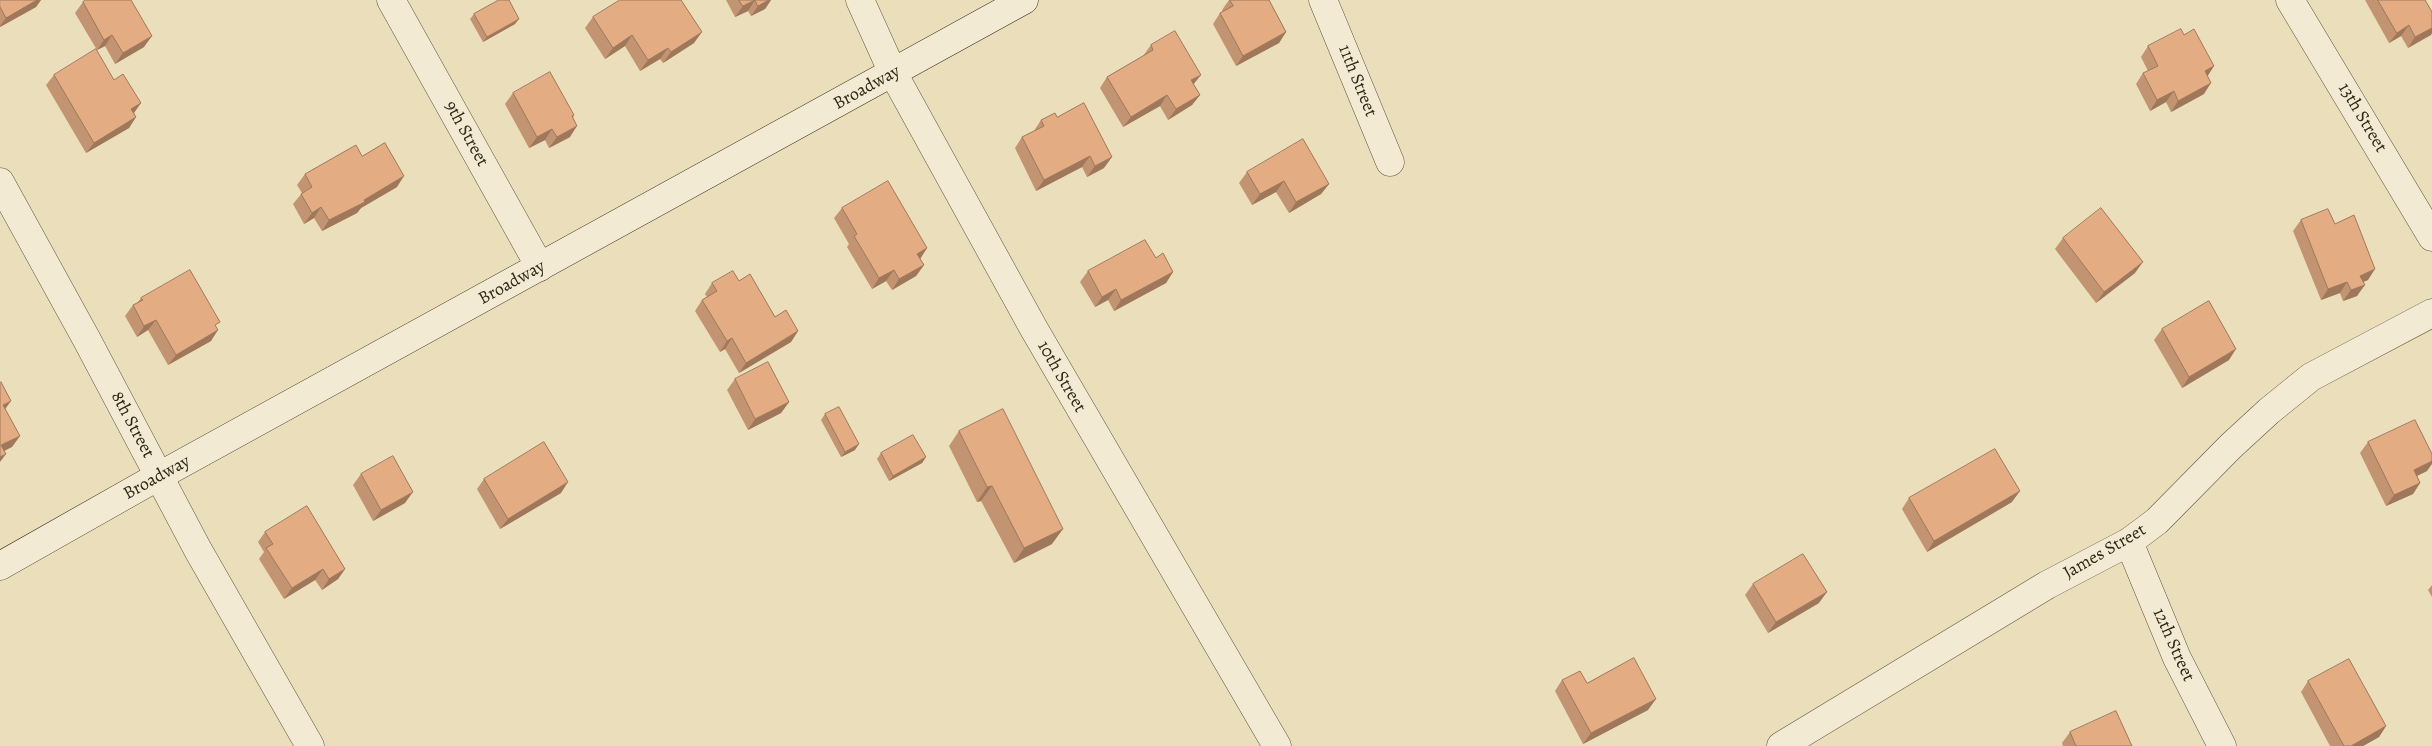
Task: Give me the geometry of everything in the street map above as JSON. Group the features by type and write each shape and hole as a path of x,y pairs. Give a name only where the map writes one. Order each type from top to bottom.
{"street":[{"name":"9th Street","path":"391,0 540,267"},
{"name":"10th Street","path":"860,0 893,73 1034,329 1277,746"},
{"name":"Broadway","path":"0,566 159,476 1024,0"},
{"name":"11th Street","path":"1323,0 1390,162"},
{"name":"13th Street","path":"2290,0 2432,237"},
{"name":"8th Street","path":"0,182 159,476 310,746"},
{"name":"James Street","path":"1781,746 2047,585 2128,542 2157,521 2231,446 2269,411 2311,378 2432,313"},
{"name":"12th Street","path":"2128,542 2178,658 2222,746"}],"building":[{"path":"0,0 37,0 6,18 0,7"},
{"path":"86,0 131,0 152,36 123,53 112,35 104,40 83,2"},
{"path":"499,0 509,0 519,19 487,37 474,14"},
{"path":"620,0 681,0 702,32 671,52 668,48 648,60 632,35 613,48 593,17"},
{"path":"739,0 755,0 743,6"},
{"path":"755,0 769,0 758,6"},
{"path":"1230,0 1269,0 1286,32 1243,56 1220,13 1233,6"},
{"path":"2378,0 2425,0 2432,12 2432,28 2415,37 2409,25 2397,33"},
{"path":"2181,29 2184,35 2194,29 2214,66 2205,71 2211,83 2178,101 2174,91 2157,100 2143,73 2158,66 2148,46"},
{"path":"1175,31 1201,75 1191,80 1200,95 1176,109 1167,95 1131,117 1107,77 1153,50 1151,45"},
{"path":"96,49 114,80 123,74 141,103 131,109 136,117 94,143 54,75"},
{"path":"550,72 574,115 572,116 577,126 557,137 552,129 537,137 513,93"},
{"path":"1084,103 1112,157 1095,166 1090,156 1044,180 1022,137 1044,126 1041,120 1055,113 1057,117"},
{"path":"1303,139 1329,184 1296,202 1284,181 1260,194 1247,172"},
{"path":"385,143 404,176 364,200 365,202 329,220 321,207 312,213 301,194 312,187 305,174 356,145 362,156"},
{"path":"888,181 927,248 917,254 924,265 899,279 894,270 879,278 854,236 857,234 842,208"},
{"path":"2101,208 2143,262 2104,292 2063,238"},
{"path":"2328,209 2335,224 2354,215 2375,269 2360,276 2365,285 2351,290 2347,282 2328,289 2301,220"},
{"path":"1145,240 1156,258 1163,253 1173,272 1121,300 1116,289 1102,297 1088,271"},
{"path":"190,270 220,322 215,325 218,330 176,355 156,320 144,326 133,305 143,300 141,298"},
{"path":"733,271 739,281 750,274 775,317 786,310 798,331 746,363 732,338 727,341 702,300 717,291 712,283"},
{"path":"2209,301 2236,349 2189,377 2162,329"},
{"path":"768,362 789,402 755,419 735,379"},
{"path":"0,383 11,401 3,405 20,436 1,445 6,454 0,457"},
{"path":"839,407 859,444 845,452 825,414"},
{"path":"1003,409 1063,529 1024,548 992,486 987,487 959,431"},
{"path":"2415,420 2432,454 2432,461 2414,470 2420,483 2394,495 2368,442"},
{"path":"913,435 926,457 893,476 881,453"},
{"path":"544,442 568,482 508,519 484,479"},
{"path":"1995,449 2020,491 1934,541 1909,498"},
{"path":"393,456 413,492 381,510 361,474"},
{"path":"307,506 345,569 329,579 323,569 292,588 266,548 273,544 265,532"},
{"path":"1803,554 1827,592 1776,622 1753,584"},
{"path":"1634,658 1656,699 1591,733 1562,680 1580,671 1587,683"},
{"path":"2349,659 2386,726 2351,746 2344,746 2308,681"},
{"path":"2116,711 2132,746 2076,746 2070,732"}]}
